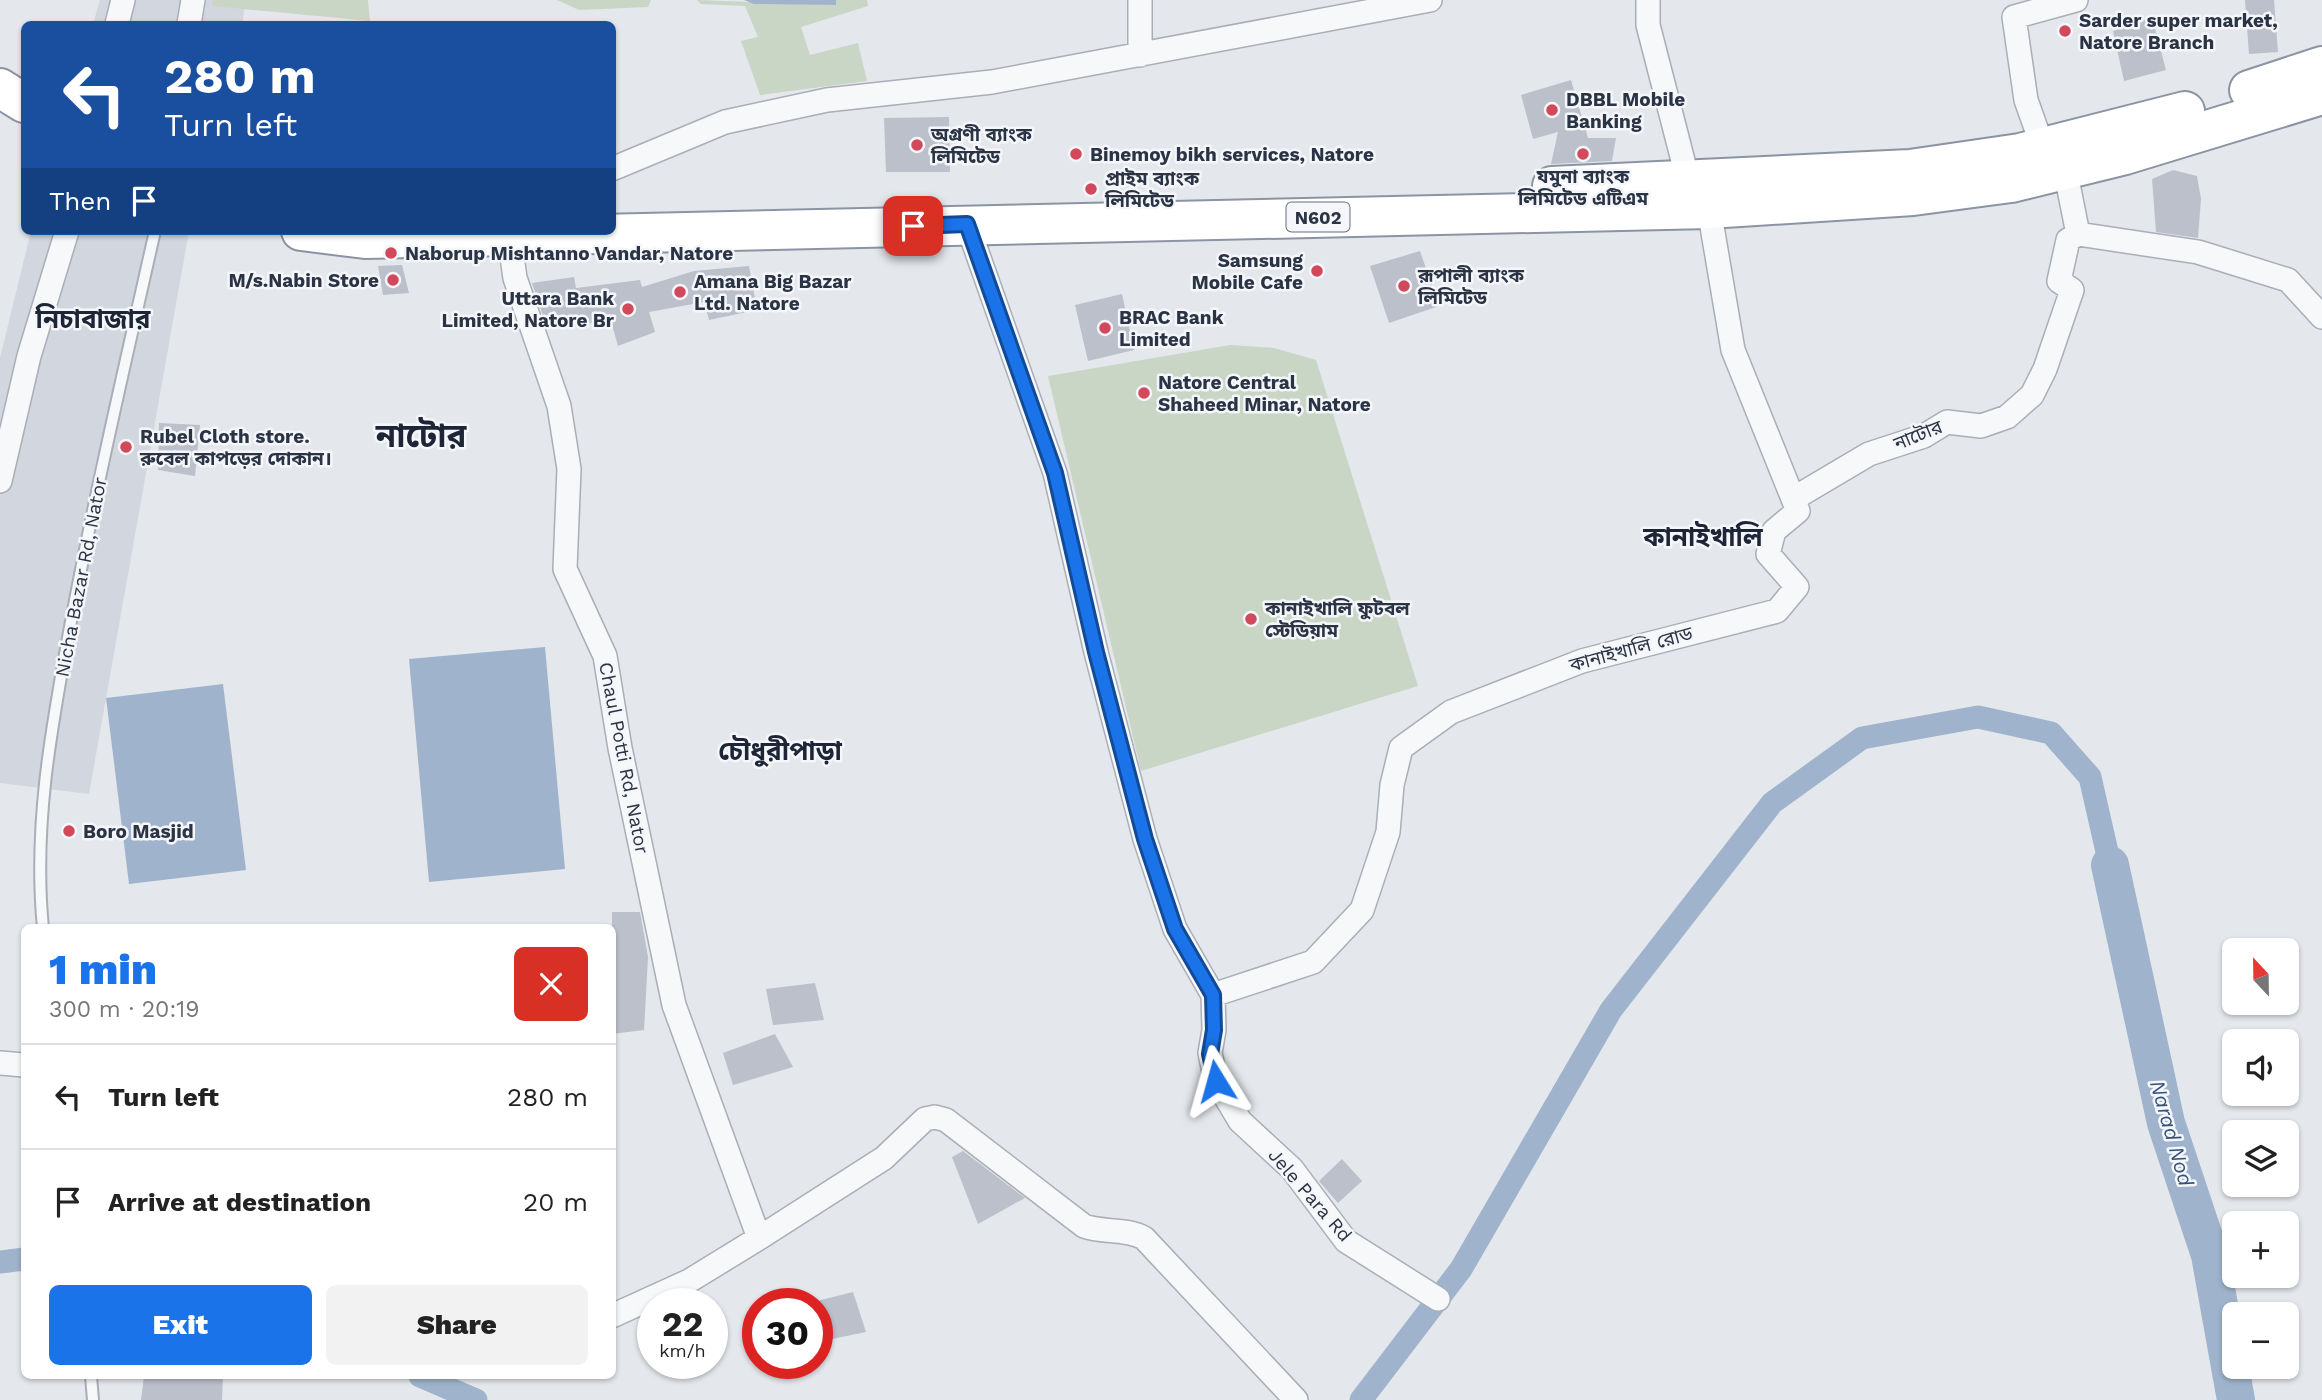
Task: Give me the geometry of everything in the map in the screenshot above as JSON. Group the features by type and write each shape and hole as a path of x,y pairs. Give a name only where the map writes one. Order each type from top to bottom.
{"highway":[{"name":"N602","path":"616,211 757,204 1559,186 1699,195 1910,169 2043,148 2193,109 2322,66"},
{"path":"0,88 21,101"},
{"name":"N602","path":"616,231 967,224 1699,195 1913,196 2011,183 2125,155 2322,95"},
{"path":"0,118 21,130"},
{"name":"N602","path":"333,235 365,239 463,235"}],"street":[{"path":"118,21 122,0"},
{"path":"189,21 192,0"},
{"path":"1140,0 1140,55"},
{"path":"616,167 724,121 827,100 992,82 1430,0"},
{"path":"1648,0 1648,25 1699,195 1733,350 1793,499"},
{"path":"2043,148 2026,100 2014,17 2076,0"},
{"path":"2069,189 2078,234 2198,252 2288,280 2322,317"},
{"name":"Jele Para Rd","path":"967,224 1055,473 1096,652 1145,839 1175,929 1213,995 1214,1030 1210,1054 1216,1081 1240,1121 1292,1169 1346,1241 1438,1299"},
{"name":"নাটোর","path":"1793,499 1869,454 1924,436 1947,422 1981,426 2007,416 2032,395 2045,369 2072,290 2059,281 2068,240 2078,234"},
{"path":"0,481 29,356 66,235"},
{"name":"Chaul Potti Rd, Nator","path":"489,235 518,289 559,406 569,469 565,569 605,656 674,1005 759,1238"},
{"name":"কানাইখালি রোড","path":"1213,995 1313,962 1362,910 1388,832 1392,785 1401,748 1451,712 1582,661 1777,611 1797,587 1768,554 1774,531 1798,511 1793,499"},
{"path":"0,1063 21,1065"},
{"path":"616,1314 689,1281 759,1238 884,1158 925,1119 935,1117 946,1120 1084,1226 1099,1232 1135,1233 1144,1238 1296,1400"}],"lane":[{"name":"Nicha Bazar Rd, Nator","path":"43,924 38,883 45,763 85,547 154,235"},
{"path":"90,1379 93,1400"}],"shaded area":[{"path":"100,0 246,0 242,21 94,21"},
{"path":"30,235 188,235 89,794 0,783 0,358"}],"green space":[{"path":"213,0 368,0 370,21 212,6"},
{"path":"557,0 651,0 648,7 579,10"},
{"path":"697,0 836,5 836,0 867,0 868,6 801,27 810,55 858,43 867,81 760,95 741,41 758,37 745,6 701,4"},
{"name":"কানাইখালি ফুটবল স্টেডিয়াম","path":"1230,345 1274,348 1316,360 1418,686 1141,771 1048,376"}],"water":[{"path":"744,0 836,0 836,5 754,4"},
{"path":"545,647 565,869 429,882 409,659"},
{"path":"223,684 246,870 129,884 106,698"}],"building":[{"path":"2245,0 2274,0 2278,52 2249,54"},
{"path":"2152,17 2166,70 2124,81 2113,31"},
{"path":"1571,80 1588,138 1616,138 1612,161 1551,164 1558,132 1533,139 1521,95"},
{"name":"অগ্রণী ব্যাংক লিমিটেড","path":"949,117 950,172 886,172 884,118"},
{"path":"2173,170 2197,176 2201,199 2198,238 2156,232 2152,179"},
{"name":"রূপালী ব্যাংক লিমিটেড","path":"1420,251 1439,306 1389,323 1370,266"},
{"name":"M/s.Nabin Store","path":"402,265 409,293 383,295 378,266"},
{"path":"749,266 757,310 709,320 704,302 649,312 655,332 618,346 611,321 547,328 532,283 574,277 576,288 640,280 642,287 694,271"},
{"name":"BRAC Bank Limited","path":"1122,294 1134,350 1088,361 1075,305"},
{"path":"159,423 200,425 195,476 158,470"},
{"path":"612,912 640,912 648,957 644,1030 616,1034 616,924 612,924"},
{"path":"815,983 824,1020 773,1025 766,989"},
{"path":"775,1034 793,1067 733,1085 723,1053"},
{"path":"963,1151 1025,1198 978,1224 952,1157"},
{"path":"1342,1159 1362,1181 1338,1203 1319,1181"},
{"path":"853,1292 866,1332 833,1339 833,1297"},
{"path":"144,1379 223,1379 222,1400 141,1400"}],"waterway":[{"path":"1361,1400 1461,1269 1611,1010 1772,803 1862,738 1978,717 2051,733 2090,777 2110,865"},
{"name":"Narad Nod","path":"2110,865 2166,1123 2210,1255 2236,1400"},
{"path":"0,1262 21,1259"},
{"path":"427,1379 476,1400"}],"place":[{"name":"Sarder super market, Natore Branch","path":"2065,31"},
{"name":"DBBL Mobile Banking","path":"1552,110"},
{"name":"অগ্রণী ব্যাংক লিমিটেড","path":"917,145"},
{"name":"Binemoy bikh services, Natore","path":"1076,154"},
{"name":"যমুনা ব্যাংক লিমিটেড এটিএম","path":"1583,154"},
{"name":"প্রাইম ব্যাংক লিমিটেড","path":"1091,189"},
{"name":"Naborup Mishtanno Vandar, Natore","path":"391,253"},
{"name":"Samsung Mobile Cafe","path":"1317,271"},
{"name":"M/s.Nabin Store","path":"393,280"},
{"name":"রূপালী ব্যাংক লিমিটেড","path":"1404,286"},
{"name":"Amana Big Bazar Ltd. Natore","path":"680,292"},
{"name":"Uttara Bank Limited, Natore Br","path":"628,309"},
{"name":"BRAC Bank Limited","path":"1105,328"},
{"name":"Natore Central Shaheed Minar, Natore","path":"1144,393"},
{"name":"Rubel Cloth store. রুবেল কাপড়ের দোকান।","path":"126,447"},
{"name":"কানাইখালি ফুটবল স্টেডিয়াম","path":"1251,619"},
{"name":"Boro Masjid","path":"69,831"}],"district":[{"name":"নিচাবাজার","path":"93,319"},
{"name":"নাটোর","path":"421,435"},
{"name":"কানাইখালি","path":"1703,537"},
{"name":"চৌধুরীপাড়া","path":"780,751"}],"route":[{"path":"913,226 967,224 998,304 1055,473 1096,652 1145,839 1175,929 1213,995 1214,1030 1210,1054 1216,1081"}]}
